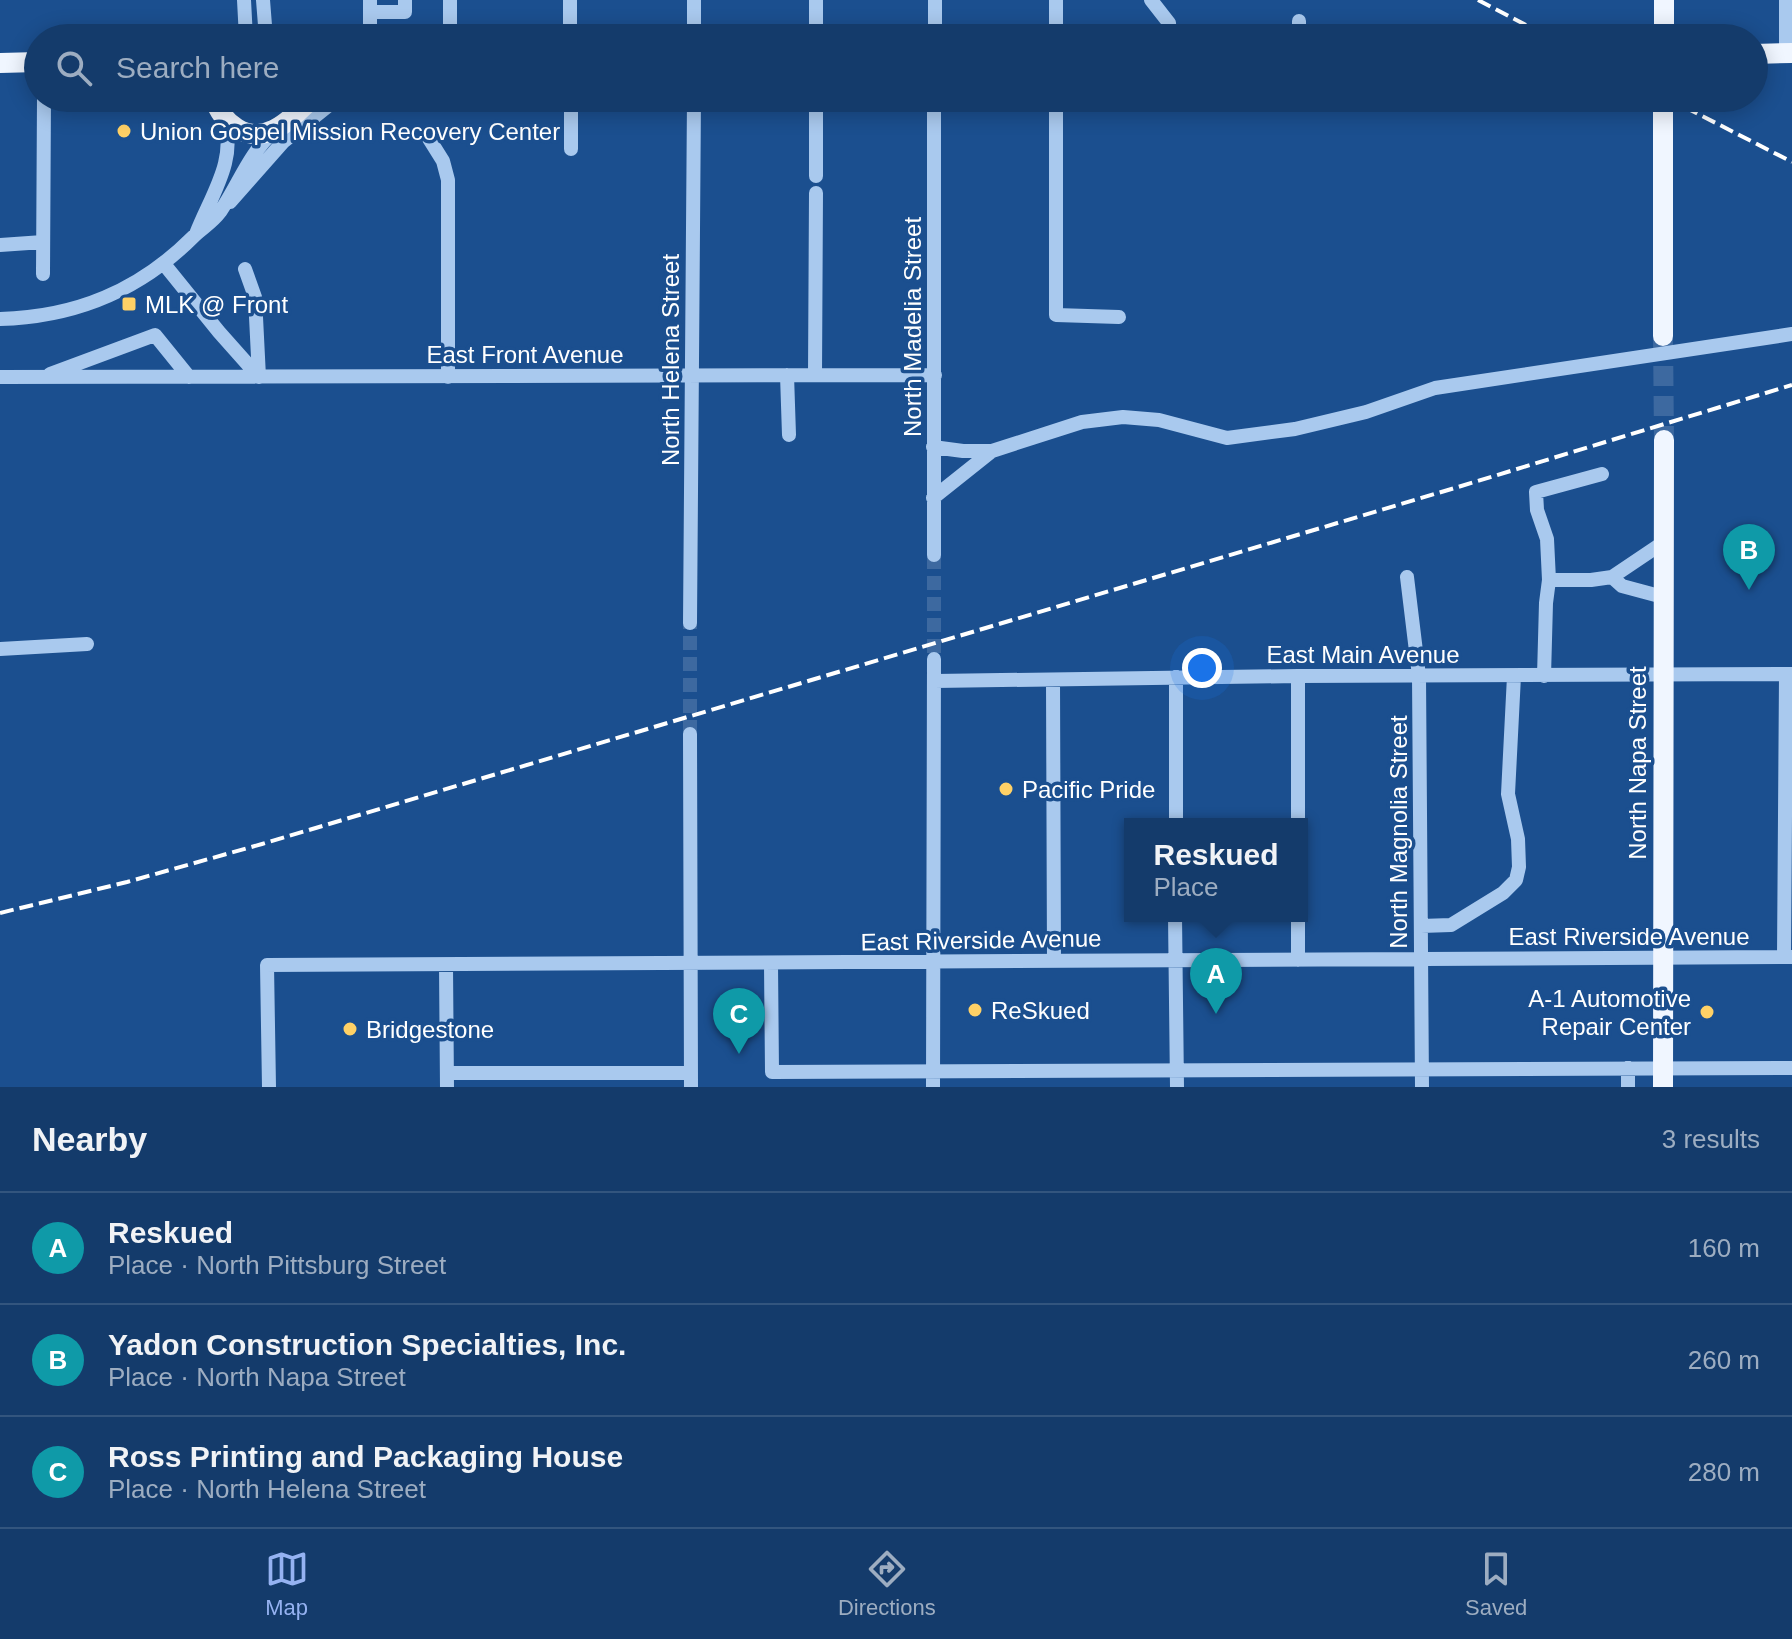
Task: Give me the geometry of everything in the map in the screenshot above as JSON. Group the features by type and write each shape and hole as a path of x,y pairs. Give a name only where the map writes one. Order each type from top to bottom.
{"main road":[{"path":"1664,0 1664,24"},
{"path":"1768,54 1789,53"},
{"path":"0,63 24,62"},
{"path":"220,112 238,130 257,134 276,129 291,112"},
{"path":"1663,112 1663,336"},
{"name":"North Napa Street","path":"1663,1077 1664,440"}],"street":[{"path":"244,0 245,24"},
{"path":"263,0 265,24"},
{"path":"370,6 405,12 405,0"},
{"path":"450,0 450,24"},
{"path":"570,0 570,24"},
{"path":"694,0 694,24"},
{"path":"816,0 816,24"},
{"path":"935,0 935,24"},
{"path":"1056,0 1056,24"},
{"path":"1151,0 1169,24"},
{"path":"1786,0 1789,53"},
{"path":"43,274 44,112"},
{"path":"0,319 38,317 85,307 120,292 164,264 212,222 283,142 320,112"},
{"path":"571,112 571,149"},
{"name":"North Helena Street","path":"690,623 694,112"},
{"path":"816,112 816,176"},
{"name":"North Madelia Street","path":"934,112 934,555"},
{"path":"1056,112 1056,315 1119,317"},
{"path":"196,234 225,162 229,143 223,118"},
{"path":"221,211 247,163 276,129"},
{"path":"428,137 443,161 448,180 448,377"},
{"path":"815,375 816,193"},
{"path":"0,245 43,242"},
{"path":"164,264 259,377"},
{"path":"245,269 255,297 259,377"},
{"path":"933,447 992,451 1082,422 1123,417 1159,420 1227,438 1295,429 1366,412 1435,388 1792,334"},
{"path":"42,377 155,335 189,377"},
{"path":"787,375 789,435"},
{"name":"East Front Avenue","path":"0,377 935,375"},
{"path":"933,498 992,451"},
{"path":"1544,676 1549,580 1547,539 1537,510 1536,492 1602,474"},
{"path":"1549,580 1612,577 1664,542"},
{"name":"North Magnolia Street","path":"1407,577 1419,676 1422,1087"},
{"path":"1612,577 1622,586 1663,597"},
{"path":"0,649 87,644"},
{"path":"933,1087 934,659"},
{"path":"1788,957 1789,674"},
{"name":"East Main Avenue","path":"935,681 1789,674"},
{"path":"1298,676 1298,818"},
{"path":"1421,926 1451,925 1503,893 1516,880 1518,839 1508,794 1514,676"},
{"path":"1176,677 1176,818"},
{"path":"1053,681 1054,961"},
{"path":"446,966 447,1080 691,1080 690,734"},
{"path":"1175,922 1177,1080"},
{"path":"1298,922 1298,960"},
{"name":"East Riverside Avenue","path":"269,1087 267,965 1788,957"},
{"path":"771,964 772,1072 933,1070 1177,1080 1422,1070 1628,1068 1663,1077 1792,1068"},
{"path":"1628,1068 1628,1087"}],"tunnel":[{"path":"1663,336 1664,440"},
{"path":"934,555 934,659"},
{"path":"690,623 690,734"}],"railway":[{"path":"1478,0 1524,24"},
{"path":"1694,112 1792,162"},
{"path":"0,913 262,844 1792,385"}],"place":[{"name":"Union Gospel Mission Recovery Center","path":"124,131"},
{"name":"MLK @ Front","path":"129,304"},
{"name":"Yadon Construction Specialties, Inc.","path":"1749,590"},
{"name":"Pacific Pride","path":"1006,789"},
{"name":"ReSkued","path":"975,1010"},
{"name":"A-1 Automotive Repair Center","path":"1707,1012"},
{"name":"Reskued","path":"1216,1014"},
{"name":"Bridgestone","path":"350,1029"},
{"name":"Ross Printing and Packaging House","path":"739,1054"}]}
